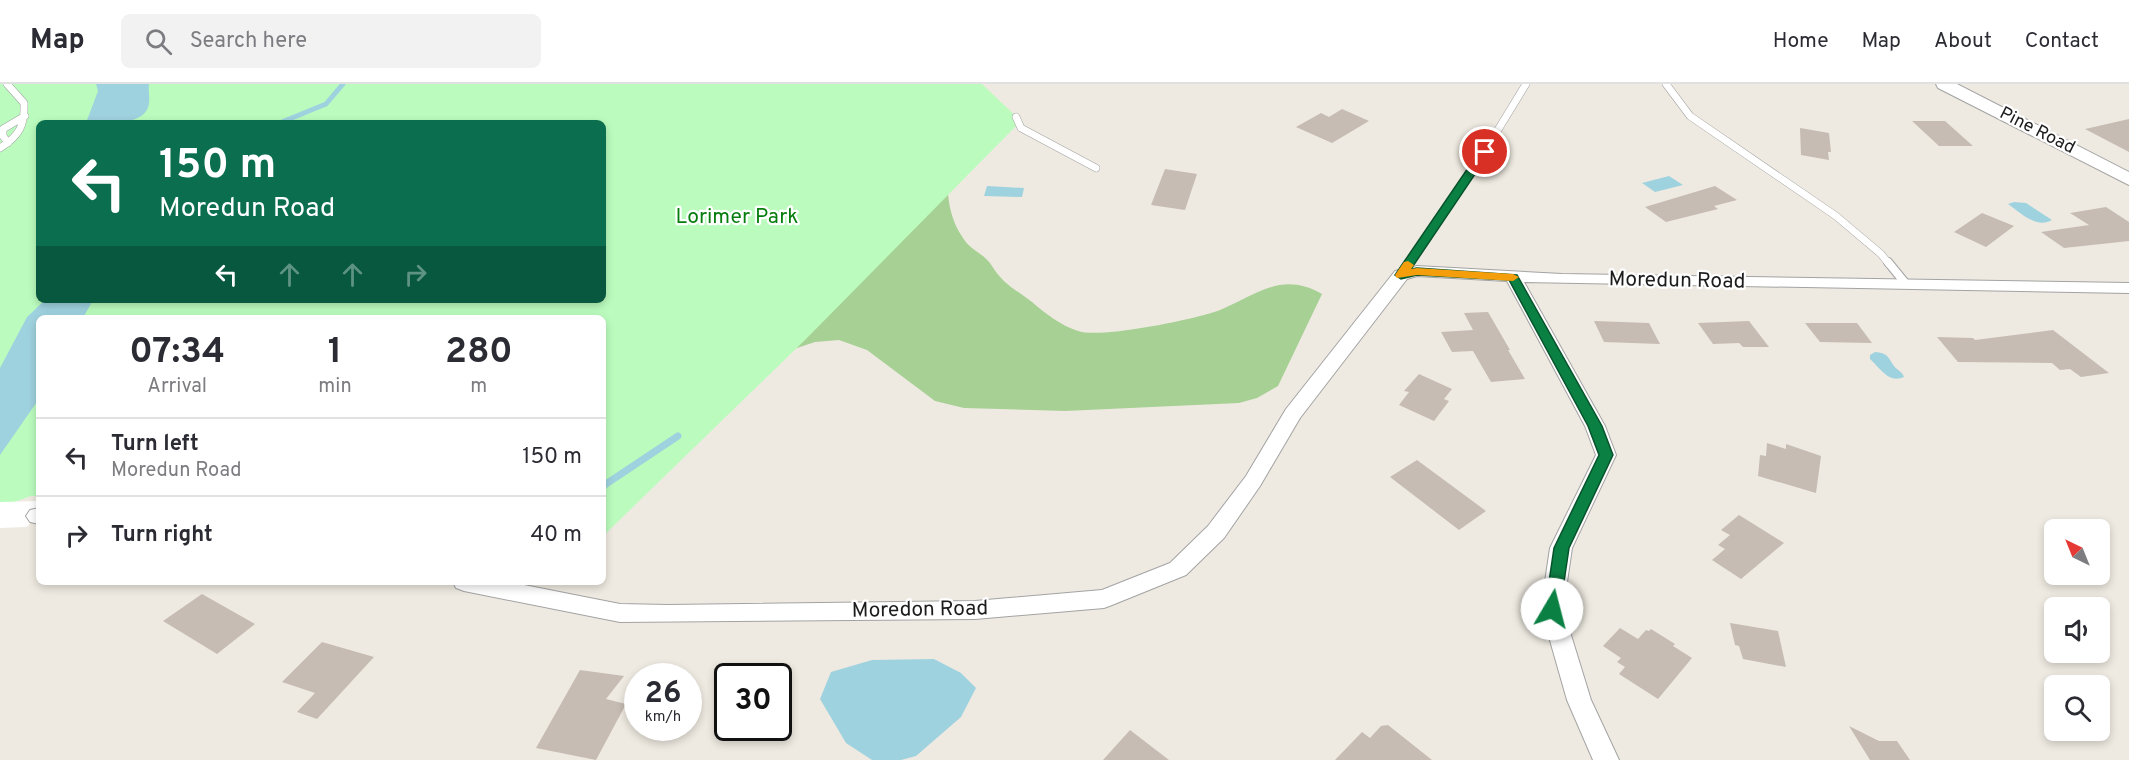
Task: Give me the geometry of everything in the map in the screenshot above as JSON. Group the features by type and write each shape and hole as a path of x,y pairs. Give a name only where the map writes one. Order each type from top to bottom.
{"street":[{"name":"Pine Road","path":"1944,84 2129,179"},
{"name":"Moredun Road","path":"1401,275 1417,271 1513,277 2129,288"},
{"name":"Moredon Road","path":"479,585 595,609 620,613 656,614 975,610 1104,599 1178,569 1222,523 1253,481 1293,414 1401,275"},
{"path":"1513,277 1595,426 1606,455 1561,548 1552,609 1580,700 1606,760"}],"lane":[{"path":"0,148 20,134 25,116 24,103 7,84"},
{"path":"1401,275 1485,152 1526,84"},
{"path":"1666,84 1689,116 1836,216 1881,254 1906,284"},
{"path":"8,143 3,136 3,129 25,116"},
{"path":"1016,117 1022,128 1096,168"}],"green space":[{"name":"Lorimer Park","path":"0,84 982,84 1021,121 805,340 606,533 606,315 36,315 36,496 0,507"},
{"name":"Lorimer Park","path":"149,84 966,84 949,162 949,202 954,220 966,242 986,258 1005,282 1059,322 1071,329 1089,333 1127,330 1208,314 1270,287 1295,285 1308,287 1322,294 1278,386 1257,398 1239,403 1065,411 964,408 935,401 867,350 839,340 815,342 782,353 606,319 606,315 85,315 91,303 606,303 606,120 568,120"}],"water":[{"path":"96,84 149,84 149,101 146,111 133,120 87,120 98,91"},
{"path":"1669,176 1683,185 1655,192 1642,183"},
{"path":"987,186 1024,188 1022,197 984,196"},
{"path":"2026,203 2052,220 2040,223 2029,219 2008,204"},
{"path":"42,303 91,303 85,315 36,315 36,403 0,455 0,368 27,317"},
{"path":"1875,352 1887,356 1904,377 1899,379 1885,374 1870,359 1870,355"},
{"path":"934,659 961,673 976,688 961,717 916,756 901,760 872,760 846,743 820,699 831,672 872,660"}],"pier":[{"path":"36,501 36,516 27,527 0,528 0,502"}],"building":[{"path":"1342,109 1369,121 1332,143 1296,127 1321,113 1329,117"},
{"path":"2129,119 2129,152 2085,129"},
{"path":"1912,121 1945,121 1973,146 1939,146"},
{"path":"1800,128 1829,133 1831,152 1828,152 1829,160 1801,155"},
{"path":"1165,169 1197,174 1185,210 1151,205"},
{"path":"1715,186 1737,200 1714,206 1718,209 1666,222 1645,207"},
{"path":"2106,207 2129,222 2129,241 2064,248 2041,232 2089,225 2070,213"},
{"path":"1982,213 2014,226 1986,247 1954,232"},
{"path":"1488,312 1525,379 1491,382 1473,351 1452,352 1441,332 1473,330 1464,313"},
{"path":"1594,321 1649,323 1660,344 1604,342"},
{"path":"1749,321 1769,347 1743,347 1739,343 1713,344 1698,323"},
{"path":"1805,323 1857,323 1872,343 1820,342"},
{"path":"2053,330 2109,373 2081,377 2070,369 2060,370 2052,363 1958,362 1937,337 1973,338 1975,340"},
{"path":"1419,374 1452,389 1444,399 1449,401 1434,421 1399,405 1409,392 1404,391"},
{"path":"1767,443 1786,449 1786,444 1821,456 1816,493 1758,476 1760,455 1766,456"},
{"path":"1417,460 1486,511 1459,530 1390,477"},
{"path":"1739,515 1784,543 1741,579 1712,560 1725,549 1718,545 1730,535 1721,530"},
{"path":"202,594 255,624 217,654 163,621"},
{"path":"1730,623 1778,631 1786,667 1743,659 1739,646 1735,645"},
{"path":"1620,628 1638,639 1646,630 1651,629 1692,658 1658,699 1619,674 1625,667 1617,662 1621,658 1603,646"},
{"path":"322,642 374,657 317,719 297,712 315,693 282,682"},
{"path":"580,670 624,676 606,699 624,704 624,708 596,760 536,748"},
{"path":"1388,725 1432,760 1335,760 1362,732 1370,738 1381,726"},
{"path":"1849,726 1879,741 1897,741 1910,760 1870,760"},
{"path":"1130,730 1169,760 1103,760"}],"waterway":[{"path":"287,120 326,104 343,84"},
{"path":"606,484 678,436"}],"slow traffic":[{"path":"1408,265 1401,275 1417,271 1513,277"}],"route":[{"path":"1485,152 1401,275 1417,271 1513,277 1595,426 1606,455 1561,548 1552,609"}]}
